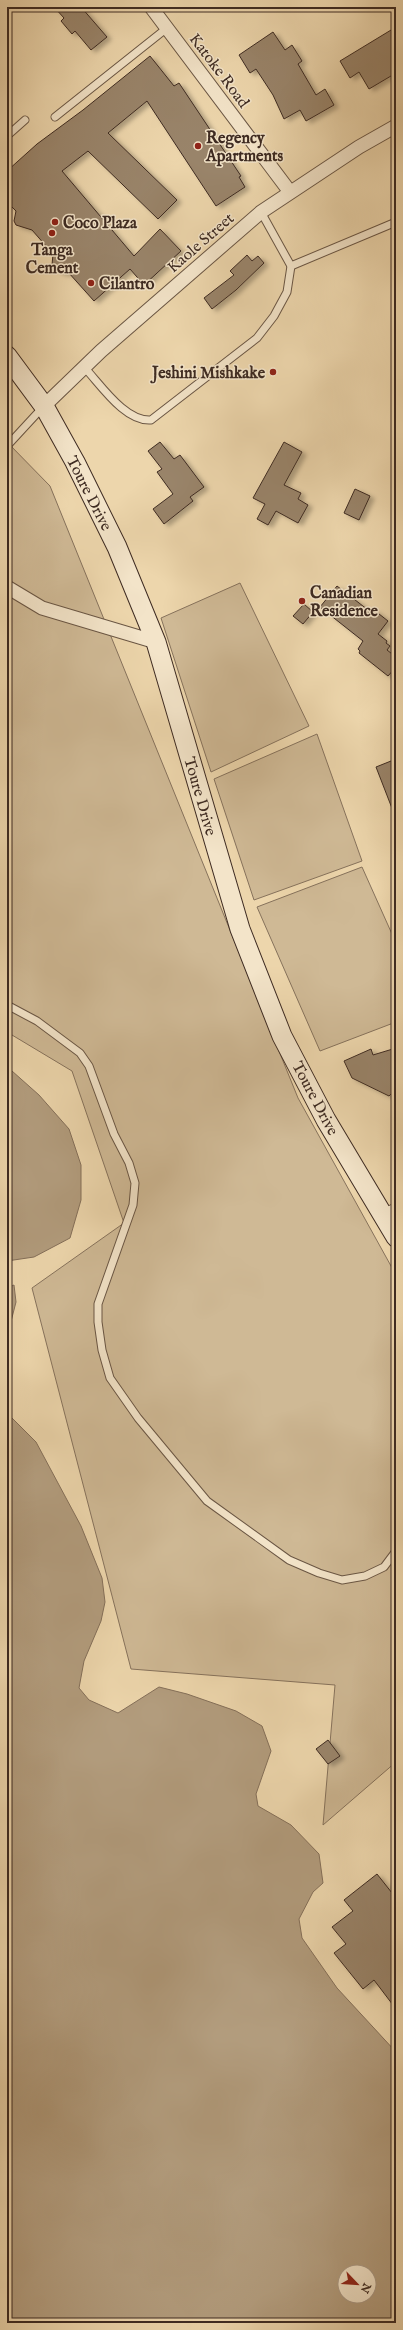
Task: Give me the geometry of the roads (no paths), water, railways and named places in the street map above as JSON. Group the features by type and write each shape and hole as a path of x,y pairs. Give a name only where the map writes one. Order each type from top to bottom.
{"street":[{"name":"Katoke Road","path":"151,7 290,192"},
{"name":"Kaole Street","path":"44,406 84,367 261,212 359,147 396,126"},
{"name":"Toure Drive","path":"7,356 44,406 75,462 117,547 156,642 242,936 282,1036 326,1120 390,1213 396,1237"},
{"path":"7,587 42,608 156,642"}],"lane":[{"path":"55,117 167,28"},
{"path":"7,136 25,120"},
{"path":"84,367 131,416 142,421 151,420 257,338 274,316 287,292 291,266 261,212"},
{"path":"291,266 396,222"},
{"path":"7,446 44,406"},
{"path":"7,1004 37,1021 80,1053 89,1066 114,1134 129,1163 135,1183 133,1205 98,1304 98,1322 102,1350 110,1378 138,1418 207,1501 289,1560 319,1573 342,1580 364,1576 384,1567 396,1552"}],"place":[{"name":"Regency Apartments","path":"198,146"},
{"name":"Coco Plaza","path":"55,222"},
{"name":"Tanga Cement","path":"52,233"},
{"name":"Cilantro","path":"91,283"},
{"name":"Jeshini Mishkake","path":"273,372"},
{"name":"Canadian Residence","path":"302,601"}]}
